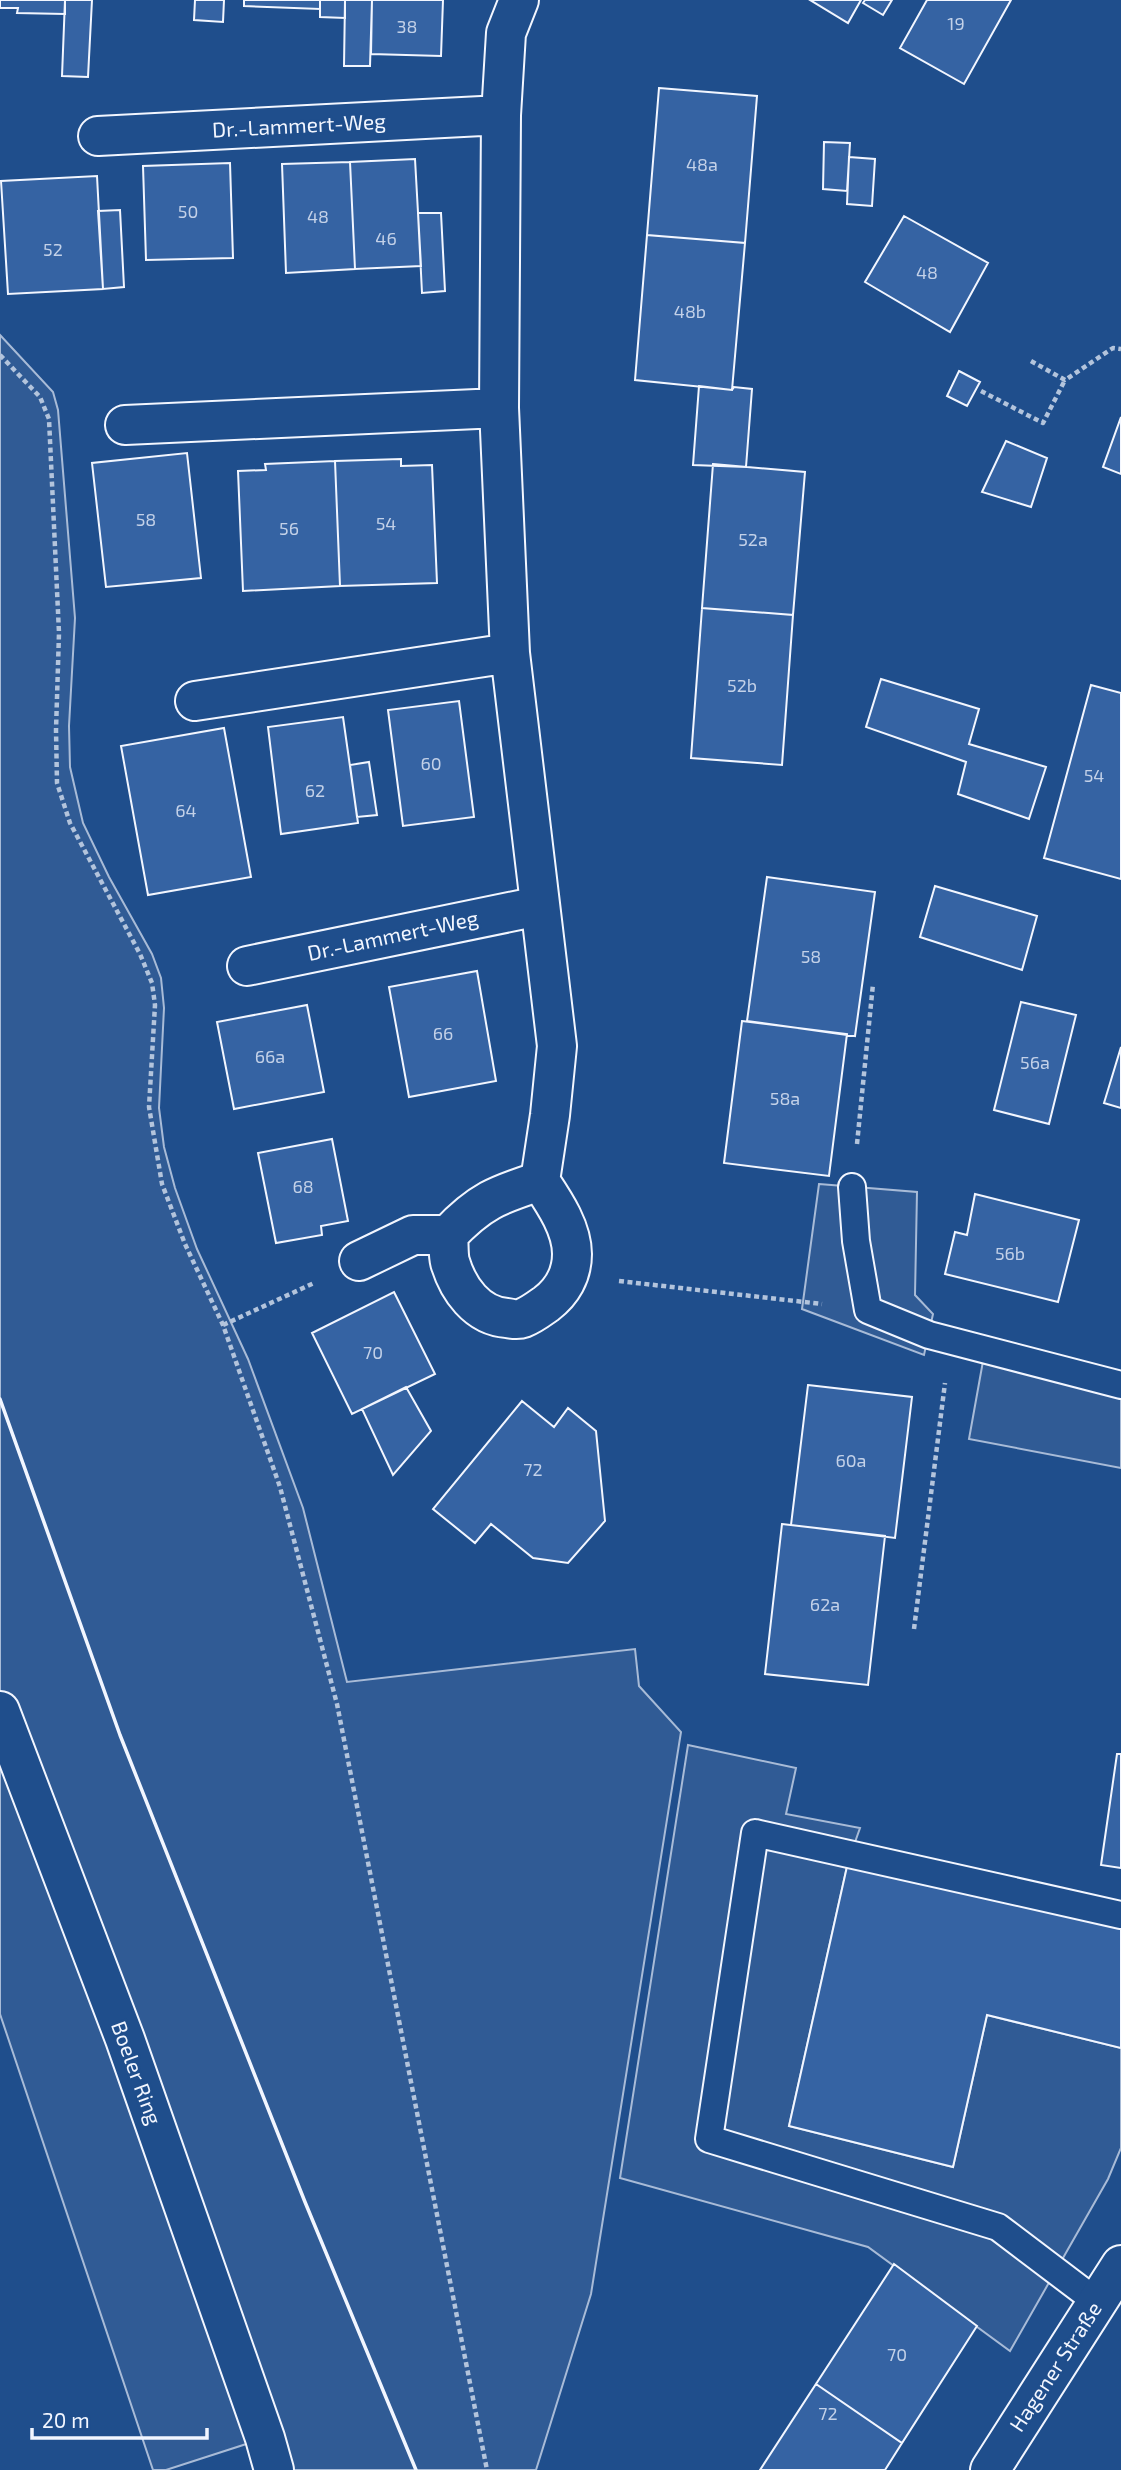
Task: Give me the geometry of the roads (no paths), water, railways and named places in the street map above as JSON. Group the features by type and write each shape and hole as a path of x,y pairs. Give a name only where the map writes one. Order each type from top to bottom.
{"street":[{"path":"519,0 506,33 501,115 499,408 510,653 556,1046 550,1115 540,1181 567,1230 572,1252 569,1276 557,1296 520,1320 495,1317 472,1303 458,1282 449,1260 448,1235 467,1215 486,1201 540,1181"},
{"name":"Dr.-Lammert-Weg","path":"98,136 501,115"},
{"path":"125,425 499,408"},
{"path":"195,701 510,653"},
{"name":"Dr.-Lammert-Weg","path":"247,966 539,906"},
{"path":"359,1261 413,1235 448,1235"},
{"name":"Boeler Ring","path":"0,1711 125,2039 269,2454 288,2470"},
{"name":"Hagener Straße","path":"990,2470 1121,2264"}],"lane":[{"path":"852,1187 856,1241 868,1310 929,1335 1121,1385"},
{"path":"1097,2302 998,2227 709,2139 755,1833 1121,1915"}]}
